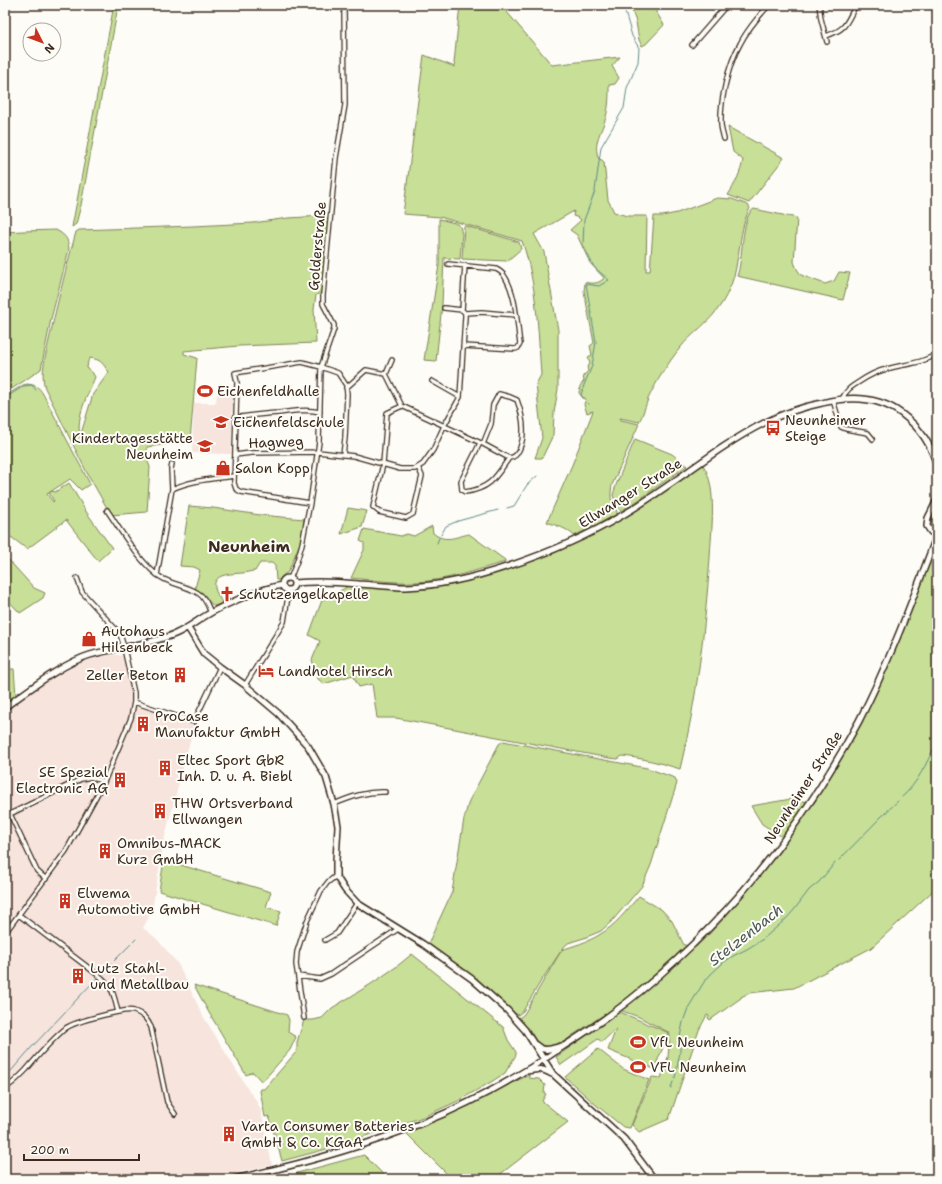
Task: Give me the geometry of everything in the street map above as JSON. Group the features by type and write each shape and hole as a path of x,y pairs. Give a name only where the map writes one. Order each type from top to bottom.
{"street":[{"name":"Golderstraße","path":"290,579 302,544 310,503 318,452 321,367 334,329 334,324 323,304 323,295 336,158 345,105 344,5"},
{"path":"692,45 725,7 724,5"},
{"path":"724,139 721,125 722,97 733,62 739,45 751,26 769,5"},
{"path":"819,5 827,42"},
{"path":"826,36 842,29 856,5"},
{"path":"448,264 496,269 502,272 506,277 511,290 516,315 520,344 518,348 463,346"},
{"path":"402,406 387,413 383,464 373,507 379,512 406,518 413,514 415,507 422,476 418,467 423,464 433,450 460,397 465,318 463,311 465,265"},
{"path":"444,308 516,315"},
{"path":"842,399 847,390 877,372 888,368 921,362 937,354"},
{"path":"392,360 386,374 402,406 509,458"},
{"path":"310,503 241,492 236,489 234,483 237,382 235,373 302,362 338,373 346,385 347,394 343,455"},
{"path":"346,388 366,370 386,374"},
{"path":"432,381 460,397"},
{"path":"499,394 517,400 520,407 524,430 523,439 517,454 514,457 509,458 494,479 486,486 473,491 465,492 462,490 461,481 481,444 491,424 493,405 499,394"},
{"name":"Ellwanger Straße","path":"294,583 316,582 406,587 424,586 455,581 542,555 575,541 616,519 651,498 725,446 765,422 801,409 833,400 865,399 875,401 897,410 911,421 921,433 933,453 937,467"},
{"path":"833,400 841,427 868,433 873,439"},
{"path":"235,418 250,415 299,411 320,412"},
{"name":"Hagweg","path":"235,455 251,453 318,452 354,456 400,469 415,469 418,467"},
{"path":"157,575 172,489 172,464"},
{"path":"172,489 182,484 196,481 234,476"},
{"path":"937,500 928,518 926,526 931,532 937,535"},
{"path":"107,510 131,545 157,575 167,582 199,593 206,601 211,613"},
{"name":"Neunheimer Straße","path":"234,1179 313,1160 388,1136 449,1111 484,1094 544,1060 602,1021 641,991 679,958 704,934 741,894 783,843 822,785 860,719 894,647 937,535"},
{"path":"5,934 66,851 104,782 131,718 134,693 120,634 82,592 77,578"},
{"path":"246,685 284,622 289,590 293,588 294,583 290,579 285,579 282,585"},
{"path":"282,585 285,589 289,590"},
{"path":"5,707 52,674 90,655 155,641 166,637 188,628 211,613 249,594 282,585"},
{"path":"188,628 204,654 246,685 279,714 308,746 326,777 334,804 338,826 336,876 345,890 357,903 423,944 472,979 507,1010 531,1039 553,1074 624,1138 654,1179"},
{"path":"134,702 194,722 220,667"},
{"path":"46,879 38,871 10,814 81,778 91,777 104,782"},
{"path":"334,804 350,797 374,791 386,792"},
{"path":"304,1018 296,964 297,952 307,921 321,891 328,882 336,876"},
{"path":"325,940 337,933 357,903"},
{"path":"19,915 109,984 113,990 118,1012"},
{"path":"298,976 320,980 398,929"},
{"path":"5,1088 14,1082 70,1025 118,1012 132,1010 146,1018 151,1028 167,1102 175,1114"},
{"path":"531,1039 538,1047 548,1050 568,1044"},
{"path":"522,1072 538,1069 545,1070 553,1074"}],"shaded area":[{"path":"217,393 233,394 231,454 192,453 194,403 216,403"},
{"path":"112,654 122,656 132,693 133,705 144,707 191,724 193,729 164,840 152,910 143,928 156,938 178,964 203,1016 256,1100 261,1111 272,1165 209,1179 5,1179 5,710 53,678 76,665"}],"green space":[{"path":"114,5 118,5 81,205 76,224 72,227"},
{"path":"460,5 501,5 552,65 620,57 612,66 619,78 615,84 609,85 608,109 598,138 597,153 599,159 604,162 608,200 614,212 627,216 647,216 646,271 650,271 654,216 677,213 717,198 732,199 748,205 750,208 743,227 733,279 723,301 711,318 680,348 671,360 658,379 639,422 620,418 621,420 639,424 612,485 611,500 617,514 574,536 565,529 547,522 572,465 593,411 587,413 584,405 586,400 579,393 580,386 584,381 583,376 588,371 587,367 590,364 588,357 592,355 590,346 594,343 584,291 585,282 595,283 604,278 590,263 577,235 570,230 581,220 573,216 574,211 534,234 544,252 558,330 558,389 554,413 553,435 542,458 535,458 542,438 536,384 541,375 538,324 531,274 522,241 440,217 403,214 424,55 455,67 454,63"},
{"path":"630,5 652,5 664,25 646,44 642,46 639,40 636,22"},
{"path":"728,127 784,158 749,203 728,195 737,179 743,160 733,152"},
{"path":"754,209 797,218 794,262 797,269 801,275 825,284 834,281 839,272 850,273 843,300 737,276 744,229 750,213"},
{"path":"324,216 328,220 321,293 316,295 314,309 316,343 239,346 184,351 184,354 197,358 190,441 147,447 148,462 150,467 147,512 111,515 86,471 45,388 43,376 46,352 76,232 79,230 253,223 288,218","holes":["90,358 102,363 109,372 93,394 80,437 79,429 81,414 95,377 87,368"]},
{"path":"439,219 455,223 460,226 462,234 460,259 444,258 442,305 436,361 424,360 439,265"},
{"path":"464,226 519,242 521,249 507,261 462,259"},
{"path":"56,230 66,237 69,249 51,319 41,369 5,393 5,232"},
{"path":"27,384 39,388 42,392 90,484 81,490 70,479 47,494 53,502 54,501 49,493 52,491 55,492 69,483 87,513 112,548 98,561 66,520 27,549 11,537 5,542 5,396"},
{"path":"635,439 672,454 687,466 621,511 617,506 613,495"},
{"path":"702,465 708,474 711,485 712,523 710,558 700,664 680,769 637,758 622,756 618,759 609,758 396,718 377,718 372,684 359,687 353,675 324,684 318,679 312,660 320,641 309,635 322,600 348,586 409,590 446,585 565,547 599,532"},
{"path":"189,506 304,519 301,541 288,572 279,580 276,580 275,566 272,563 260,563 255,571 224,575 217,579 215,583 216,592 222,603 215,606 212,604 195,588 200,570 194,567 180,566"},
{"path":"348,508 367,511 362,527 341,534"},
{"path":"432,526 433,533 446,539 469,534 505,560 505,562 438,580 399,582 351,578 364,550 364,543 360,541 364,529 401,536 407,534 414,536"},
{"path":"937,535 937,887 871,948 794,988 749,993 741,997 710,1020 708,1018 709,1016 707,1015 699,1030 669,1119 639,1132 632,1125 652,1077 661,1078 668,1057 670,1033 639,1017 614,1008 566,1041 544,1047 537,1042 519,1018 524,1014 561,951 523,1011 518,1015 474,978 428,944 452,892 464,819 469,801 499,744 503,741 647,768 675,778 677,783 651,865 642,886 613,920 601,931 568,943 561,950 590,940 605,931 639,896 662,910 672,921 684,945 696,947 755,882 787,840 762,824 751,806 791,799 814,803 843,755 864,715 894,647"},
{"path":"5,556 34,588 45,593 43,598 20,613 5,597"},
{"path":"5,666 8,669 14,669 16,696 5,703"},
{"path":"164,860 271,892 266,907 281,911 276,926 159,891"},
{"path":"412,954 503,1027 508,1040 516,1052 516,1055 505,1073 458,1101 423,1117 323,1150 282,1161 269,1116 265,1117 260,1091 261,1089 264,1089 297,1051 297,1042 304,1020 322,1018 332,1008 371,984"},
{"path":"194,985 287,1015 289,1020 288,1032 296,1037 290,1050 262,1082 253,1072 246,1075"},
{"name":"VfL Neunheim","path":"620,1012 669,1033 654,1069 608,1050 616,1029 602,1042 598,1039 561,1065 556,1057"},
{"path":"598,1049 623,1069 649,1080 630,1128 623,1127 565,1077"},
{"path":"529,1075 529,1078 539,1079 545,1085 544,1093 546,1094 542,1101 568,1122 494,1179 452,1179 405,1132 487,1095"},
{"path":"364,1155 388,1179 295,1179 297,1173"}],"waterway":[{"path":"584,399 581,395 592,366 596,342 586,284 599,286 609,280 594,267 583,245 584,220 595,191 601,147 624,108 627,88 638,62 639,48 632,36 623,5"},
{"path":"5,398 24,386 32,385 36,390"},
{"path":"585,400 589,404"},
{"path":"507,508 514,506 527,485 537,476"},
{"path":"441,535 446,526 458,521 498,510"},
{"path":"437,543 439,538"},
{"name":"Stelzenbach","path":"902,797 917,780 935,746"},
{"name":"Stelzenbach","path":"839,860 898,801"},
{"name":"Stelzenbach","path":"675,1078 680,1052 680,1037 683,1022 688,1008 704,982 724,962 763,939 786,919 809,890 819,882 835,863"},
{"path":"102,973 136,939"},
{"path":"5,1078 97,978"},
{"name":"Stelzenbach","path":"671,1088 673,1082"}],"place":[{"name":"Eichenfeldhalle","path":"205,391"},
{"name":"Eichenfeldschule","path":"221,422"},
{"name":"Neunheimer Steige","path":"773,428"},
{"name":"Kindertagesstätte Neunheim","path":"205,446"},
{"name":"Salon Kopp","path":"223,468"},
{"name":"Schutzengelkapelle","path":"227,594"},
{"name":"Autohaus Hilsenbeck","path":"89,639"},
{"name":"Landhotel Hirsch","path":"266,671"},
{"name":"Zeller Beton","path":"180,675"},
{"name":"ProCase Manufaktur GmbH","path":"143,724"},
{"name":"Eltec Sport GbR Inh. D. u. A. Biebl","path":"165,768"},
{"name":"SE Spezial Electronic AG","path":"120,780"},
{"name":"THW Ortsverband Ellwangen","path":"160,811"},
{"name":"Omnibus-MACK Kurz GmbH","path":"105,851"},
{"name":"Elwema Automotive GmbH","path":"65,901"},
{"name":"Lutz Stahl- und Metallbau","path":"78,976"},
{"name":"VfL Neunheim","path":"638,1042"},
{"name":"VFL Neunheim","path":"638,1067"},
{"name":"Varta Consumer Batteries GmbH & Co. KGaA","path":"229,1134"}],"district":[{"name":"Neunheim","path":"249,546"}]}
